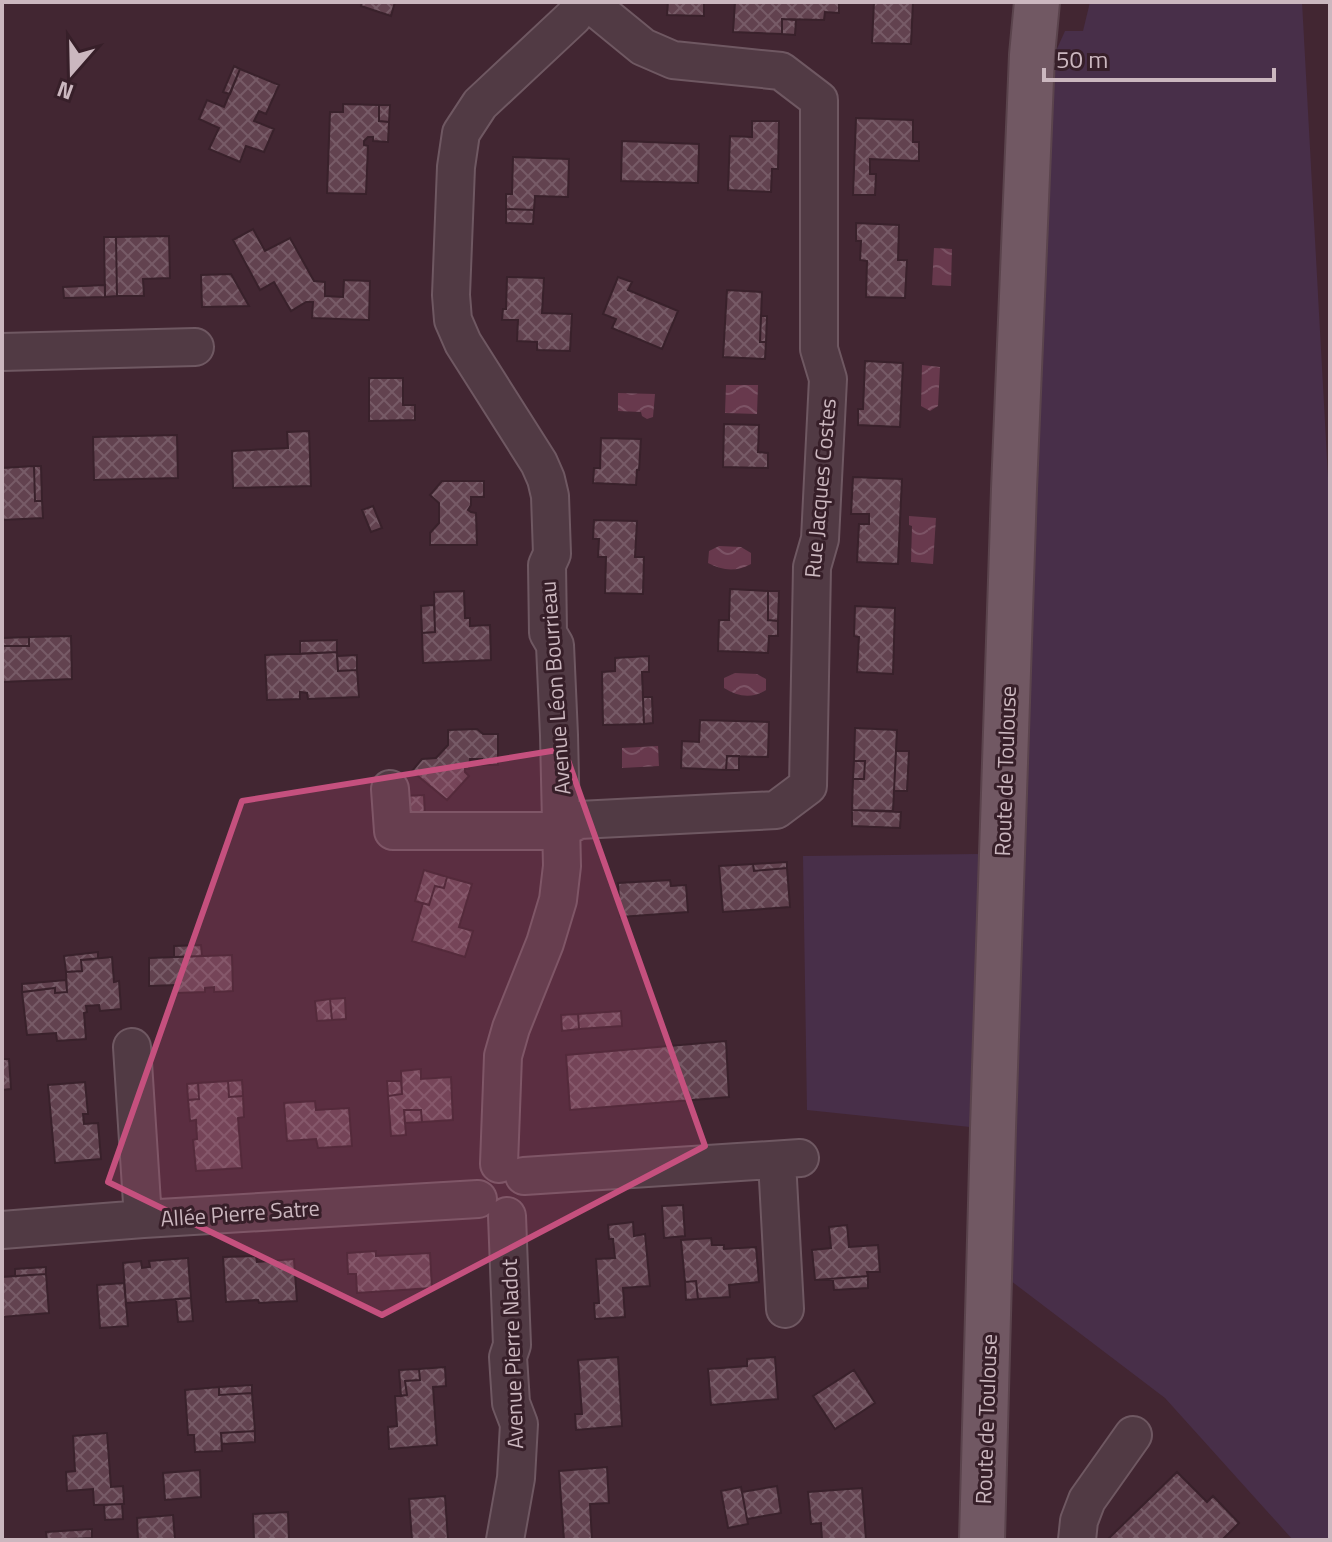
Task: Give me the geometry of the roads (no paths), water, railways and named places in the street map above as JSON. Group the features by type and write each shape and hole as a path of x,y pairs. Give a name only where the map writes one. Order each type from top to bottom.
{"main road":[{"name":"Route de Toulouse","path":"982,1540 1014,489 1032,55 1037,2"}],"street":[{"name":"Avenue Léon Bourrieau","path":"512,1170 503,1056 545,943 558,900 562,866 555,645 548,633 547,565 552,554 550,496 539,463 463,343 453,320 451,295 456,167 461,133 480,104 586,2"},
{"name":"Rue Jacques Costes","path":"563,828 579,820 776,810 808,786 812,567 820,539 828,379 819,349 819,100 781,71 673,60 643,47 586,2"},
{"path":"2,352 195,347"},
{"name":"Avenue Léon Bourrieau","path":"390,789 393,831 548,831 563,828"},
{"path":"132,1047 143,1219"},
{"path":"493,1207 476,1189 485,1171 788,1160 785,1309"},
{"name":"Allée Pierre Satre","path":"2,1230 143,1219 493,1207"},
{"name":"Avenue Pierre Nadot","path":"493,1207 512,1345 508,1357 511,1403 519,1424 516,1478 505,1540"},
{"path":"1077,1540 1079,1521 1087,1500 1133,1435"}],"water":[{"path":"934,248 952,249 951,286 932,285"},
{"path":"922,365 940,367 938,406 930,411 921,406"},
{"path":"726,385 758,385 757,414 725,413"},
{"path":"618,393 655,394 653,417 647,419 641,412 618,411"},
{"path":"909,516 936,518 933,564 911,562 912,526 909,525"},
{"path":"719,546 741,547 751,553 751,564 730,570 708,563 709,551"},
{"path":"735,673 757,674 766,679 766,690 745,696 724,688 724,678"},
{"path":"658,746 659,766 622,768 622,748"}]}
